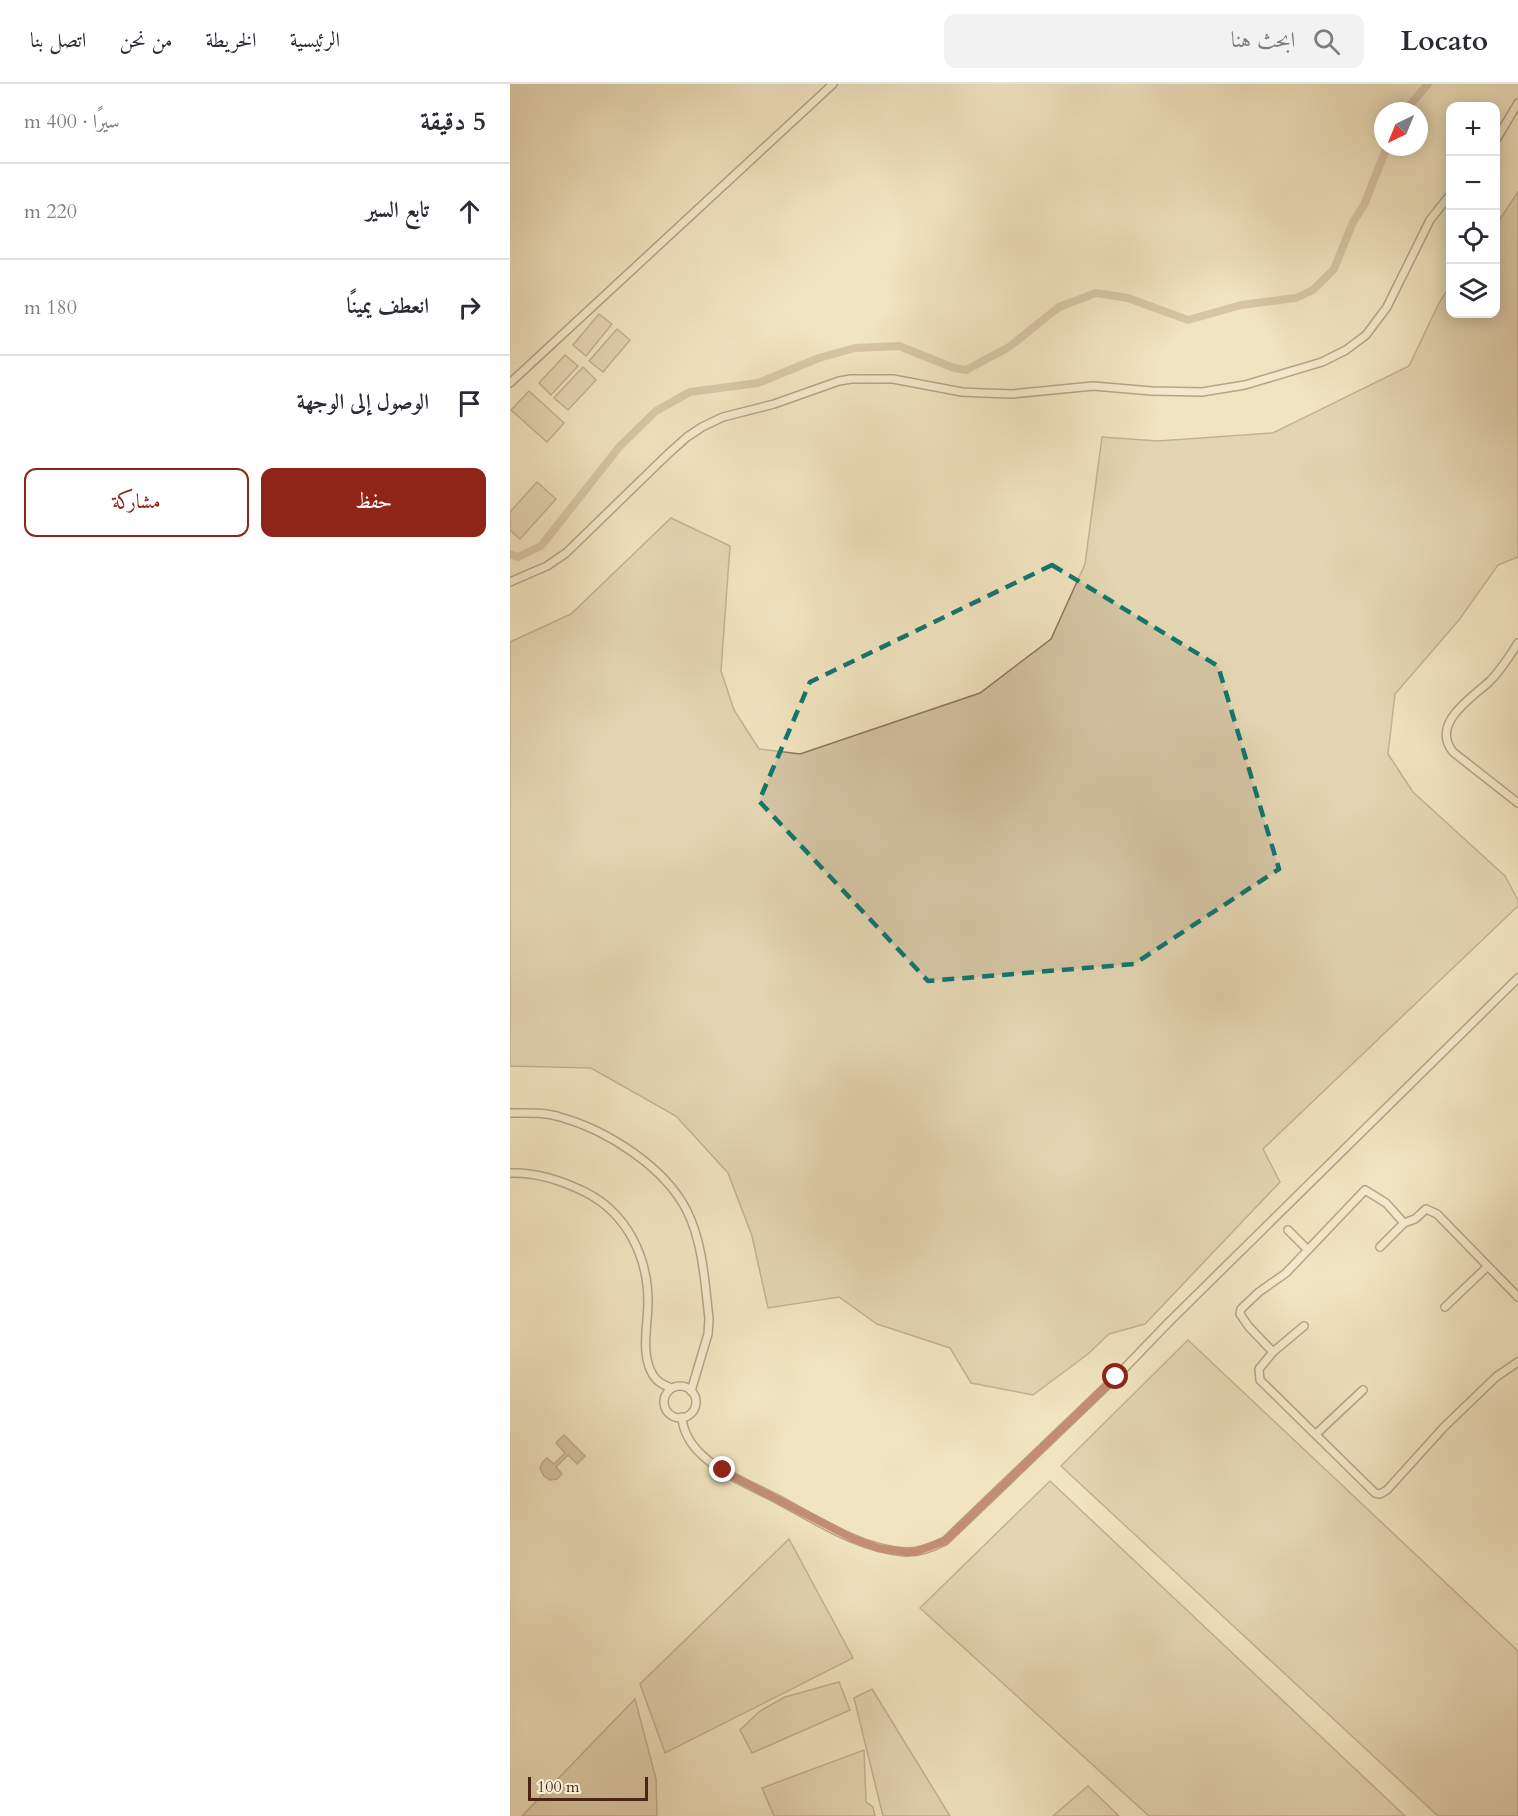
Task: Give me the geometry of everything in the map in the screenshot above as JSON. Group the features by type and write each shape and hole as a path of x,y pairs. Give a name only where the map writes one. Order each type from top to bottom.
{"street":[{"path":"510,383 833,84"},
{"path":"1500,133 1518,104"},
{"path":"510,582 547,566 566,553 660,462 687,437 702,427 723,417 774,404 839,381 860,378 892,379 962,392 1012,394 1093,386 1202,392 1245,385 1322,362 1346,350 1366,335 1387,307 1430,220 1446,200"},
{"path":"1518,643 1497,673 1453,716 1447,736 1448,746 1453,752 1518,803"},
{"path":"682,1417 682,1428 691,1443 704,1457 740,1480 854,1539 878,1548 906,1552 923,1550 945,1541 1116,1377 1518,978"},
{"path":"510,1113 560,1116 621,1143 656,1173 673,1191 686,1210 695,1231 709,1319 708,1334 691,1391 695,1404 691,1413 682,1417 672,1415 665,1407 665,1397 671,1388"},
{"path":"510,1173 544,1176 594,1196 609,1208 630,1233 644,1263 647,1281 645,1346 650,1366 659,1382 671,1388 679,1386 691,1391"},
{"path":"1273,1352 1241,1317 1241,1309 1259,1292 1286,1273 1365,1190 1386,1203 1404,1223"},
{"path":"1380,1247 1404,1223 1426,1209 1437,1214 1518,1297"},
{"path":"1288,1230 1307,1249"},
{"path":"1445,1307 1487,1267"},
{"path":"1304,1326 1273,1352 1259,1369 1260,1380 1376,1494 1383,1493 1444,1427 1496,1377 1518,1362"},
{"path":"1316,1434 1363,1390"}],"highlighted area":[{"path":"1052,565 1218,666 1279,869 1134,964 928,981 759,801 810,682"}],"shaded area":[{"path":"1518,192 1518,557 1498,565 1459,620 1395,694 1388,754 1413,792 1505,876 1518,900 1518,906 1263,1149 1280,1182 1145,1324 1109,1334 1088,1354 1033,1395 971,1383 950,1348 877,1324 839,1297 768,1308 752,1236 728,1173 676,1116 591,1068 510,1066 510,642 571,614 671,518 730,546 721,671 734,710 759,749 800,754 980,693 1051,639 1085,564 1102,437 1158,441 1273,433 1409,366 1446,292 1446,318 1500,318 1500,219"},
{"path":"599,314 612,324 586,356 573,345"},
{"path":"617,329 630,340 603,372 589,361"},
{"path":"565,355 578,366 551,395 539,383"},
{"path":"583,367 596,380 568,410 554,398"},
{"path":"529,391 564,423 547,442 511,410"},
{"path":"537,482 556,499 520,539 510,530 510,512"},
{"path":"1188,1340 1518,1651 1518,1816 1438,1816 1061,1466"},
{"path":"564,1435 585,1456 577,1464 568,1455 556,1467 562,1474 557,1479 550,1480 540,1469 547,1458 554,1464 565,1453 556,1443"},
{"path":"1050,1481 1405,1816 1149,1816 920,1608"},
{"path":"789,1539 853,1658 665,1753 640,1684"},
{"path":"839,1682 850,1710 752,1753 740,1730 760,1711 785,1697"},
{"path":"872,1689 950,1816 883,1816 854,1698"},
{"path":"635,1699 656,1779 657,1816 522,1816"},
{"path":"864,1750 866,1802 873,1807 875,1816 774,1816 762,1788"},
{"path":"1088,1786 1119,1816 1053,1816"}],"waterway":[{"path":"1413,102 1428,84"},
{"path":"510,554 518,557 541,546 620,446 656,411 690,392 758,383 819,358 855,348 899,346 954,368 966,370 1009,347 1059,307 1096,293 1128,298 1188,320 1241,305 1296,298 1313,290 1334,269 1353,222 1364,205 1383,156"}],"route":[{"path":"723,1470 854,1539 878,1548 906,1552 923,1550 945,1541 1116,1377"}]}
